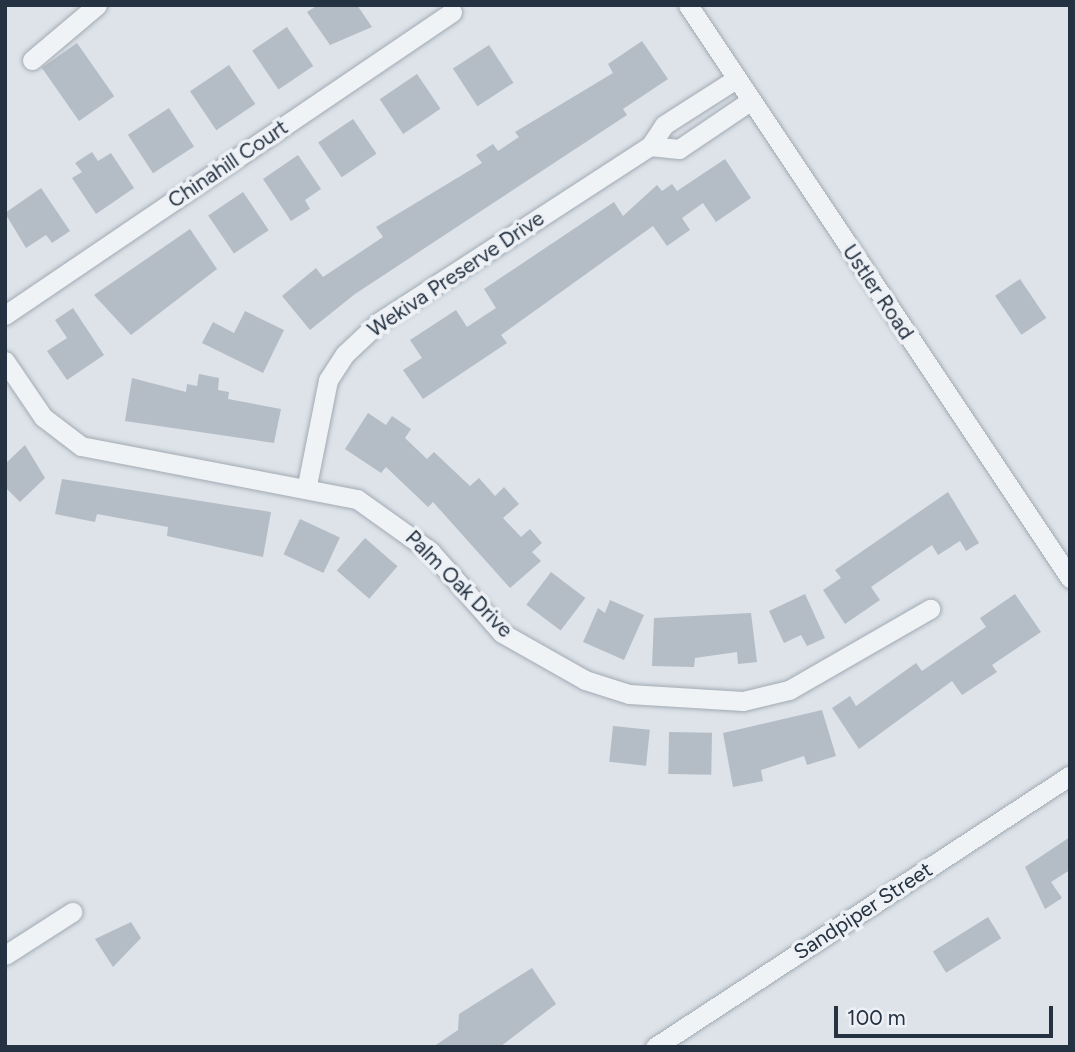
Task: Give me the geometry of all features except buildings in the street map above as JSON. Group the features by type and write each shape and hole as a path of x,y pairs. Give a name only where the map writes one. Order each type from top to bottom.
{"street":[{"path":"32,61 97,5"},
{"name":"Ustler Road","path":"688,5 1070,578"},
{"name":"Chinahill Court","path":"5,315 452,12"},
{"name":"Wekiva Preserve Drive","path":"307,485 328,380 345,354 379,322 650,146 664,125 736,79"},
{"path":"650,146 679,149 750,101"},
{"path":"689,109 704,132"},
{"name":"Palm Oak Drive","path":"5,361 43,417 81,446 307,485 357,499 399,524 502,633 585,680 629,694 743,701 789,690 930,609"},
{"name":"Sandpiper Street","path":"655,1047 1070,775"},
{"path":"5,955 72,912"}]}
